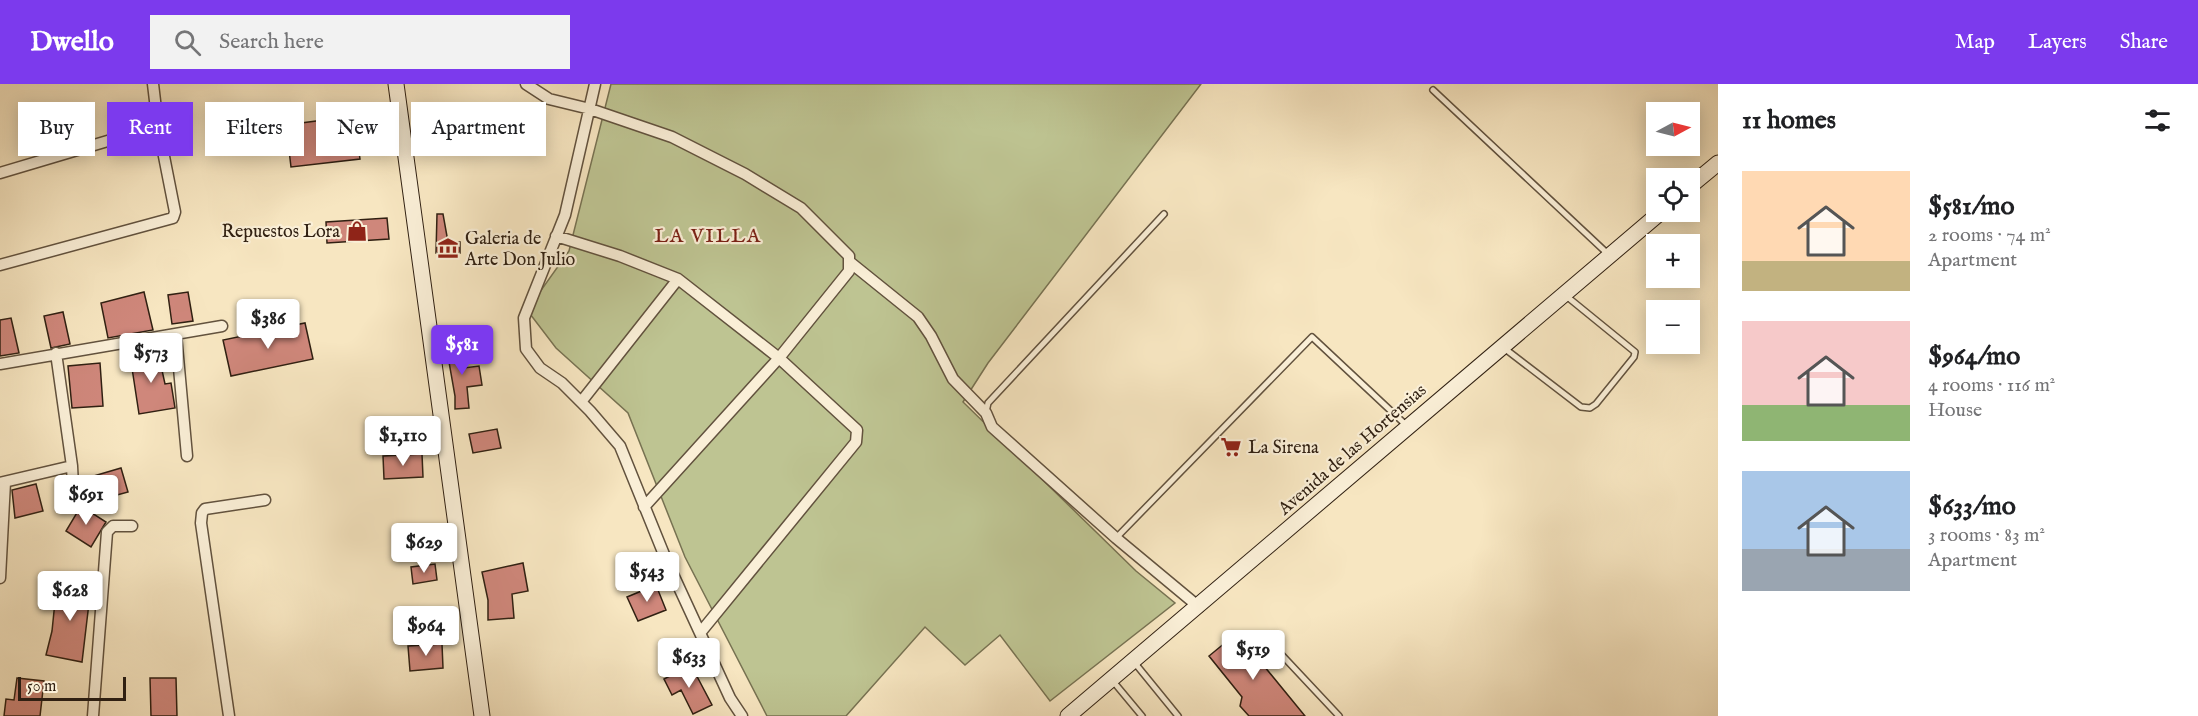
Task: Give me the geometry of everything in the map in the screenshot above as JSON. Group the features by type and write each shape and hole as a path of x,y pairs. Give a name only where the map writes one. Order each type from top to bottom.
{"main road":[{"path":"396,84 482,716"},
{"path":"1700,178 1718,163"},
{"name":"Avenida de las Hortensias","path":"1068,716 1649,222"}],"street":[{"path":"153,84 155,102"},
{"path":"526,84 549,99 672,137 745,174 801,208 849,256 851,263 849,271 779,357 644,507"},
{"path":"547,84 549,99"},
{"path":"595,84 565,215 524,318 526,349 540,368 580,402 620,446 644,507 729,698 742,716"},
{"path":"0,173 107,141"},
{"path":"0,265 173,218 175,212 164,156"},
{"path":"556,236 620,256 678,279 779,357 855,425 858,436 700,633"},
{"path":"851,263 918,317 953,379 986,413 992,427 1116,538 1199,607"},
{"path":"580,402 678,279"},
{"path":"0,364 222,326"},
{"path":"176,335 188,456"},
{"path":"56,353 72,466 74,506"},
{"path":"0,578 2,482 72,466"},
{"path":"229,716 201,523 202,513 205,509 265,500"},
{"path":"93,716 106,532 112,526 132,526"}],"lane":[{"path":"1433,90 1610,255"},
{"path":"986,413 988,404 1164,214"},
{"path":"1502,346 1581,407 1590,408 1596,404 1634,357 1635,352 1564,294"},
{"path":"1116,538 1312,337 1408,426"},
{"path":"1264,636 1340,716"},
{"path":"1134,662 1178,716"},
{"path":"1111,678 1142,716"}],"green space":[{"path":"611,84 1201,84 988,363 963,402 1136,571 1175,603 1050,701 1000,635 965,665 925,627 846,716 767,716 685,557 628,413 556,348 527,310 569,251"}],"building":[{"path":"316,121 316,156 360,156 360,159 291,167 290,156 304,156 304,123"},
{"path":"437,214 443,214 448,242 460,242 460,253 436,253"},
{"name":"Repuestos Lora","path":"387,218 389,239 327,243 326,222"},
{"path":"144,292 153,330 108,338 101,303"},
{"path":"188,292 193,321 172,324 168,295"},
{"path":"63,312 70,344 51,348 44,316"},
{"path":"11,318 19,353 0,356 0,320"},
{"path":"305,323 313,359 231,376 223,340"},
{"path":"460,343 464,368 479,366 482,385 467,387 469,408 455,409 455,396 446,345"},
{"path":"158,352 165,384 171,383 175,408 139,414 130,355"},
{"path":"100,363 103,406 72,408 68,366"},
{"path":"497,429 501,448 473,453 469,434"},
{"path":"422,454 423,477 384,479 383,456"},
{"path":"121,468 128,492 84,504 80,480"},
{"path":"36,484 43,511 15,518 12,490"},
{"path":"81,506 106,522 91,547 66,531"},
{"path":"523,563 528,591 512,594 514,618 488,620 488,600 482,572"},
{"path":"435,564 437,580 413,584 411,567"},
{"path":"57,582 91,586 82,662 46,655 52,631"},
{"path":"656,585 666,610 638,621 627,597"},
{"path":"1237,633 1305,716 1249,716 1240,706 1242,697 1209,656"},
{"path":"442,644 443,668 410,671 408,646"},
{"path":"691,665 712,705 693,714 681,690 672,695 664,679"},
{"path":"17,678 44,681 40,716 4,716 6,699 14,700"},
{"path":"150,678 176,678 177,716 151,716"}],"place":[{"name":"Repuestos Lora","path":"357,231"},
{"name":"Galeria de Arte Don Julio","path":"448,248"},
{"name":"La Sirena","path":"1231,447"}],"district":[{"name":"LA VILLA","path":"708,235"}]}
